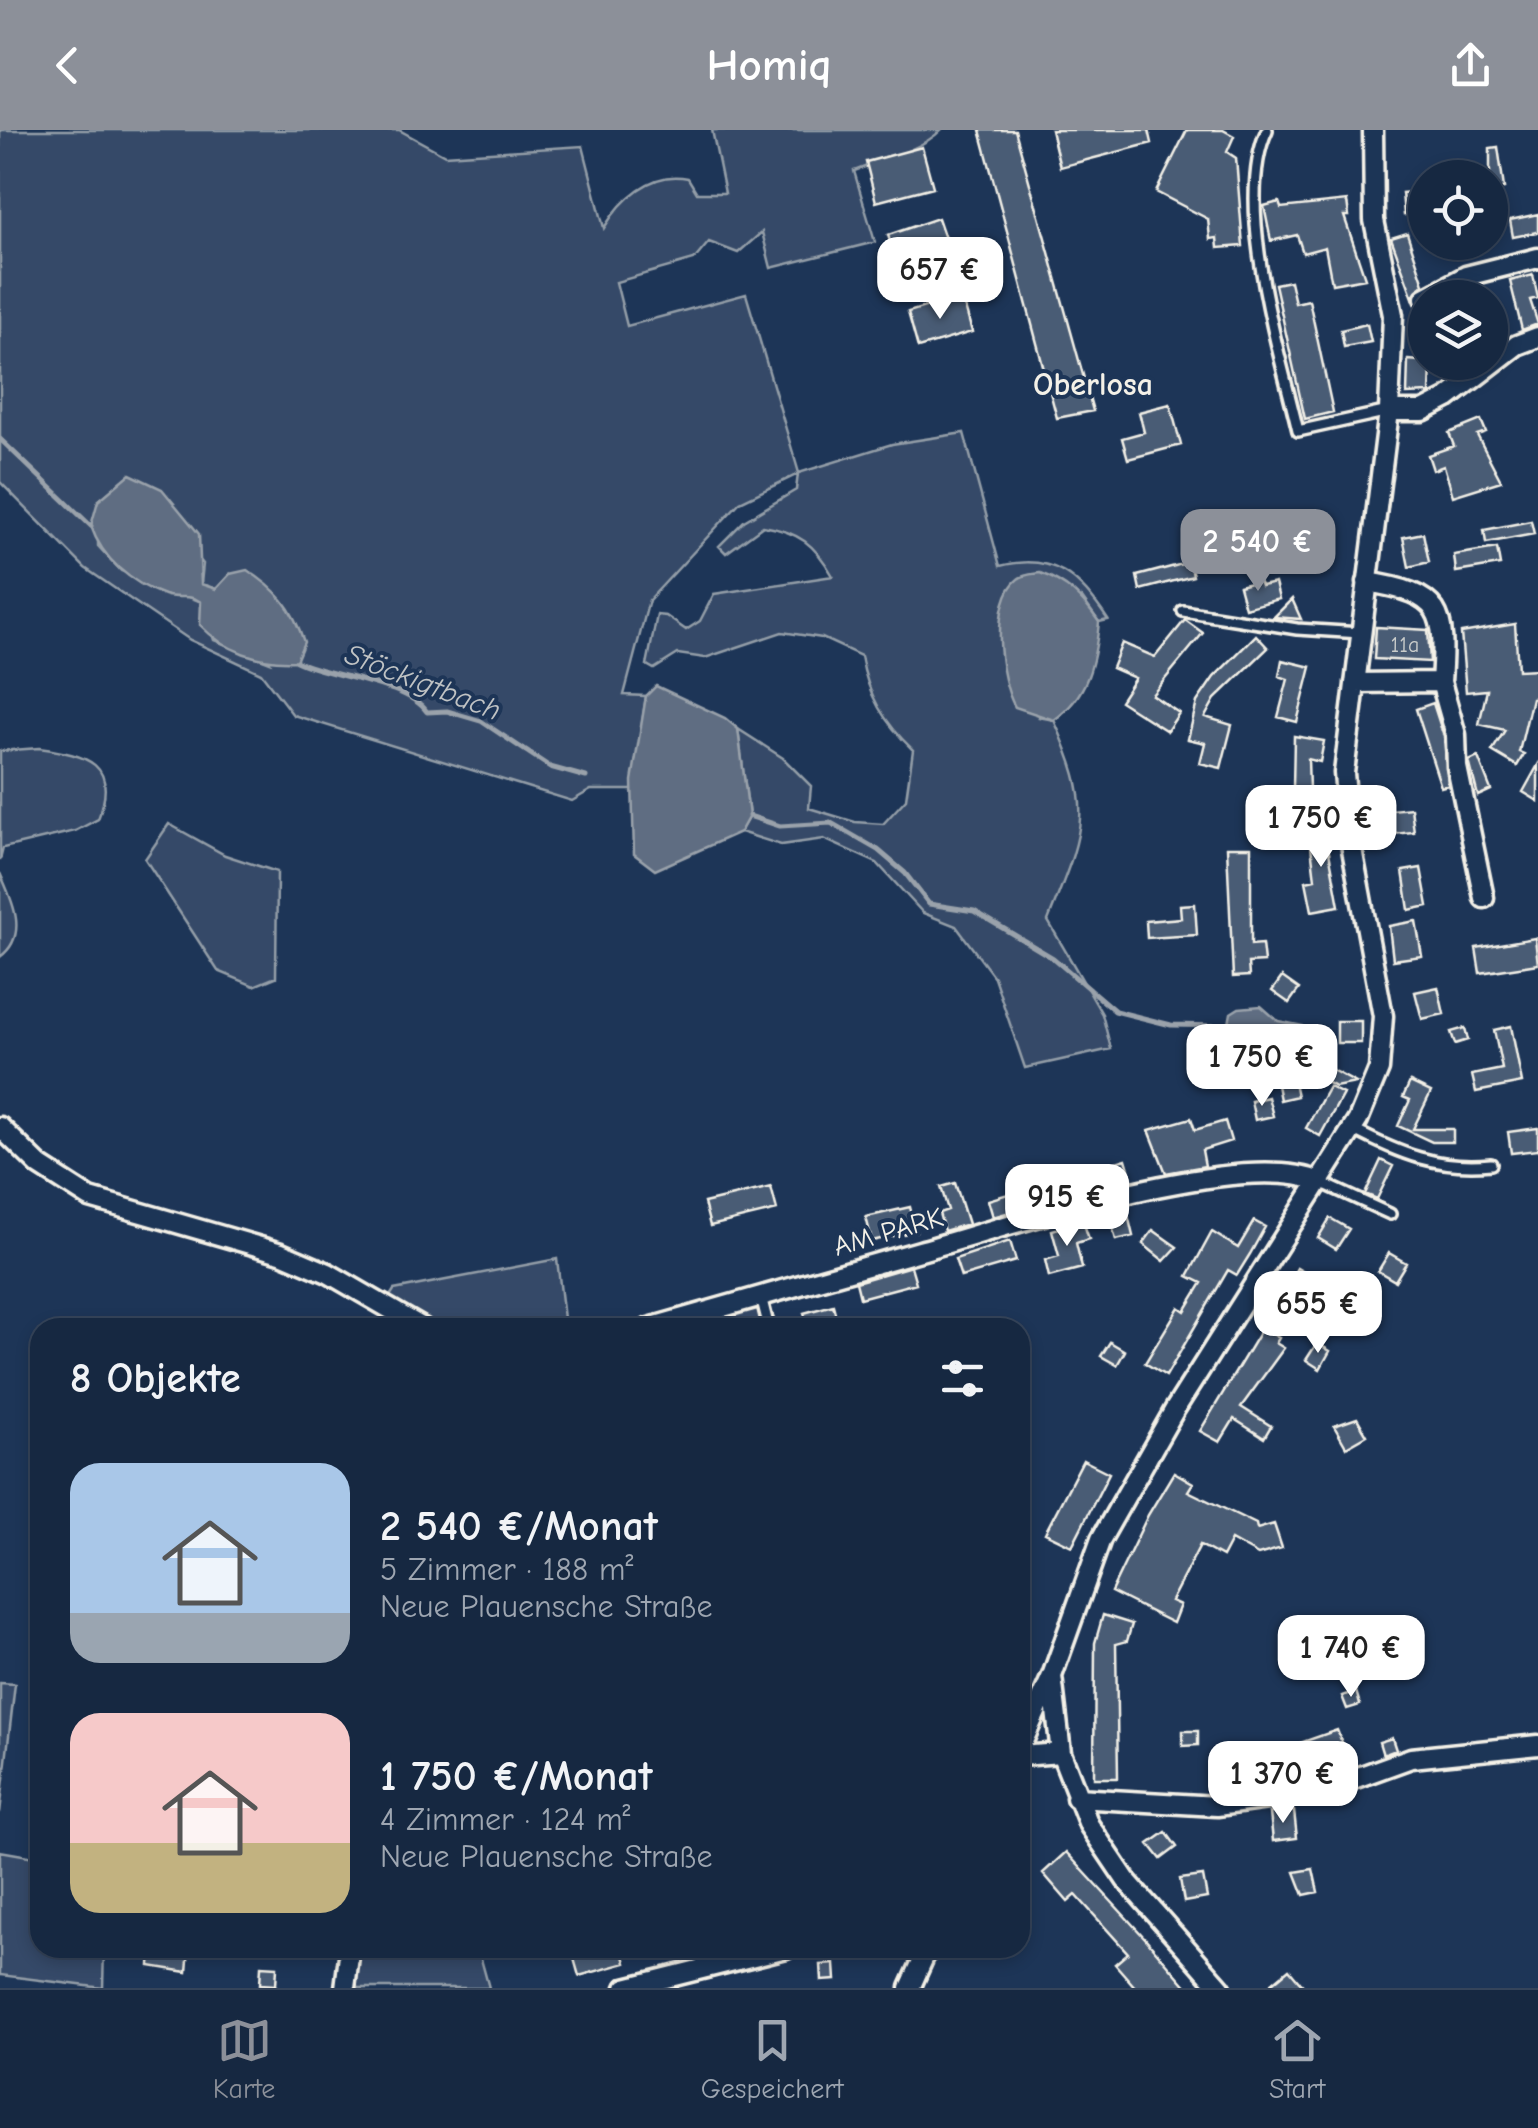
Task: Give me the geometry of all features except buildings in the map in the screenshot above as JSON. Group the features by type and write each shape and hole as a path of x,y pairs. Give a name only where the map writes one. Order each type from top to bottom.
{"street":[{"path":"1030,1726 1102,1539 1175,1409 1352,1129 1378,1069 1383,1016 1350,833 1344,773 1390,411 1393,315 1374,220 1373,130"},
{"path":"1459,280 1538,258"},
{"path":"1393,315 1408,307"},
{"path":"1390,411 1423,410 1448,398 1516,345 1538,337"},
{"path":"1368,582 1408,589 1442,618 1445,642 1441,682 1456,735 1457,767 1484,898"},
{"path":"1354,684 1441,682"},
{"path":"0,1127 40,1166 90,1198 280,1253 328,1273 406,1318"},
{"name":"AM PARK","path":"684,1318 1139,1189 1266,1174 1302,1174 1320,1182"},
{"path":"1052,1676 1061,1753 1076,1798 1126,1880 1221,1988"},
{"path":"1076,1798 1217,1806 1317,1792 1411,1758 1538,1745"},
{"path":"1030,1755 1061,1753"},
{"path":"346,1988 349,1958"},
{"path":"626,1988 746,1958"},
{"path":"910,1988 924,1958"}],"lane":[{"path":"1267,130 1257,186 1257,223 1264,289 1298,431 1390,411"},
{"path":"1183,612 1297,630 1361,632"},
{"path":"1352,1129 1424,1162 1457,1167 1491,1164"},
{"path":"1320,1182 1390,1214"},
{"path":"761,1296 766,1318"}],"shaded area":[{"path":"0,130 399,130 445,155 583,146 604,228 638,189 662,178 688,178 697,193 725,193 712,130 941,130 911,149 854,171 875,242 771,268 762,232 738,253 709,242 694,260 616,282 627,326 746,294 799,473 892,444 964,433 1000,566 1036,562 1063,572 1086,591 1108,620 1099,622 1082,598 1039,717 1054,720 1080,800 1080,821 1070,865 1048,921 1102,1014 1111,1049 1025,1068 994,977 956,926 923,913 877,863 824,839 781,845 740,832 749,816 738,729 783,758 811,786 809,808 855,822 883,824 906,799 913,750 879,708 861,656 822,638 782,632 705,658 678,654 654,669 647,665 657,615 666,616 686,630 700,621 714,594 833,576 805,541 776,529 763,526 726,553 719,546 744,521 796,490 798,474 740,502 649,600 624,695 646,696 632,790 591,790 572,801 293,715 261,673 190,640 85,568 0,482","holes":["130,475 203,564 201,584 216,589 230,574 270,662 214,640 202,602 121,571 98,546 98,501"]},
{"path":"130,474 162,489 199,534 201,584 216,589 230,574 247,570 283,600 304,642 296,661 269,660 232,648 200,625 201,602 152,590 129,577 110,559 91,526 98,501"},
{"path":"1040,573 1074,592 1099,622 1088,677 1075,700 1054,720 1015,707 1005,679 1000,641 1003,604 1009,589 1020,577"},
{"path":"656,686 725,718 738,729 749,816 740,832 655,870 634,854 632,781 646,696"},
{"path":"39,748 72,754 95,765 105,785 98,819 75,831 3,848 0,860 0,751"},
{"path":"169,824 225,855 277,872 276,977 254,986 218,971 145,859"},
{"path":"0,873 13,906 16,928 9,948 0,957"},
{"path":"1261,1006 1278,1021 1303,1026 1303,1057 1286,1069 1244,1067 1224,1050 1231,1013 1239,1008"},
{"path":"557,1259 564,1318 418,1318 387,1301 394,1290"},
{"path":"760,1306 763,1318 725,1318"},
{"path":"0,1683 15,1684 0,1813"},
{"path":"0,1851 30,1856 30,1958 104,1958 103,1988 0,1975"},
{"path":"356,1958 481,1958 489,1988 354,1988"}],"waterway":[{"name":"Stöckigtbach","path":"0,439 91,526"},
{"name":"Stöckigtbach","path":"296,661 386,687 417,702 427,712 447,711 481,721 550,767 586,777"},
{"name":"Stöckigtbach","path":"749,816 780,826 831,823 878,850 905,873 929,904 974,911 1053,958 1115,1011 1171,1025 1225,1026"}],"district":[{"name":"Oberlosa","path":"1093,384"}]}
